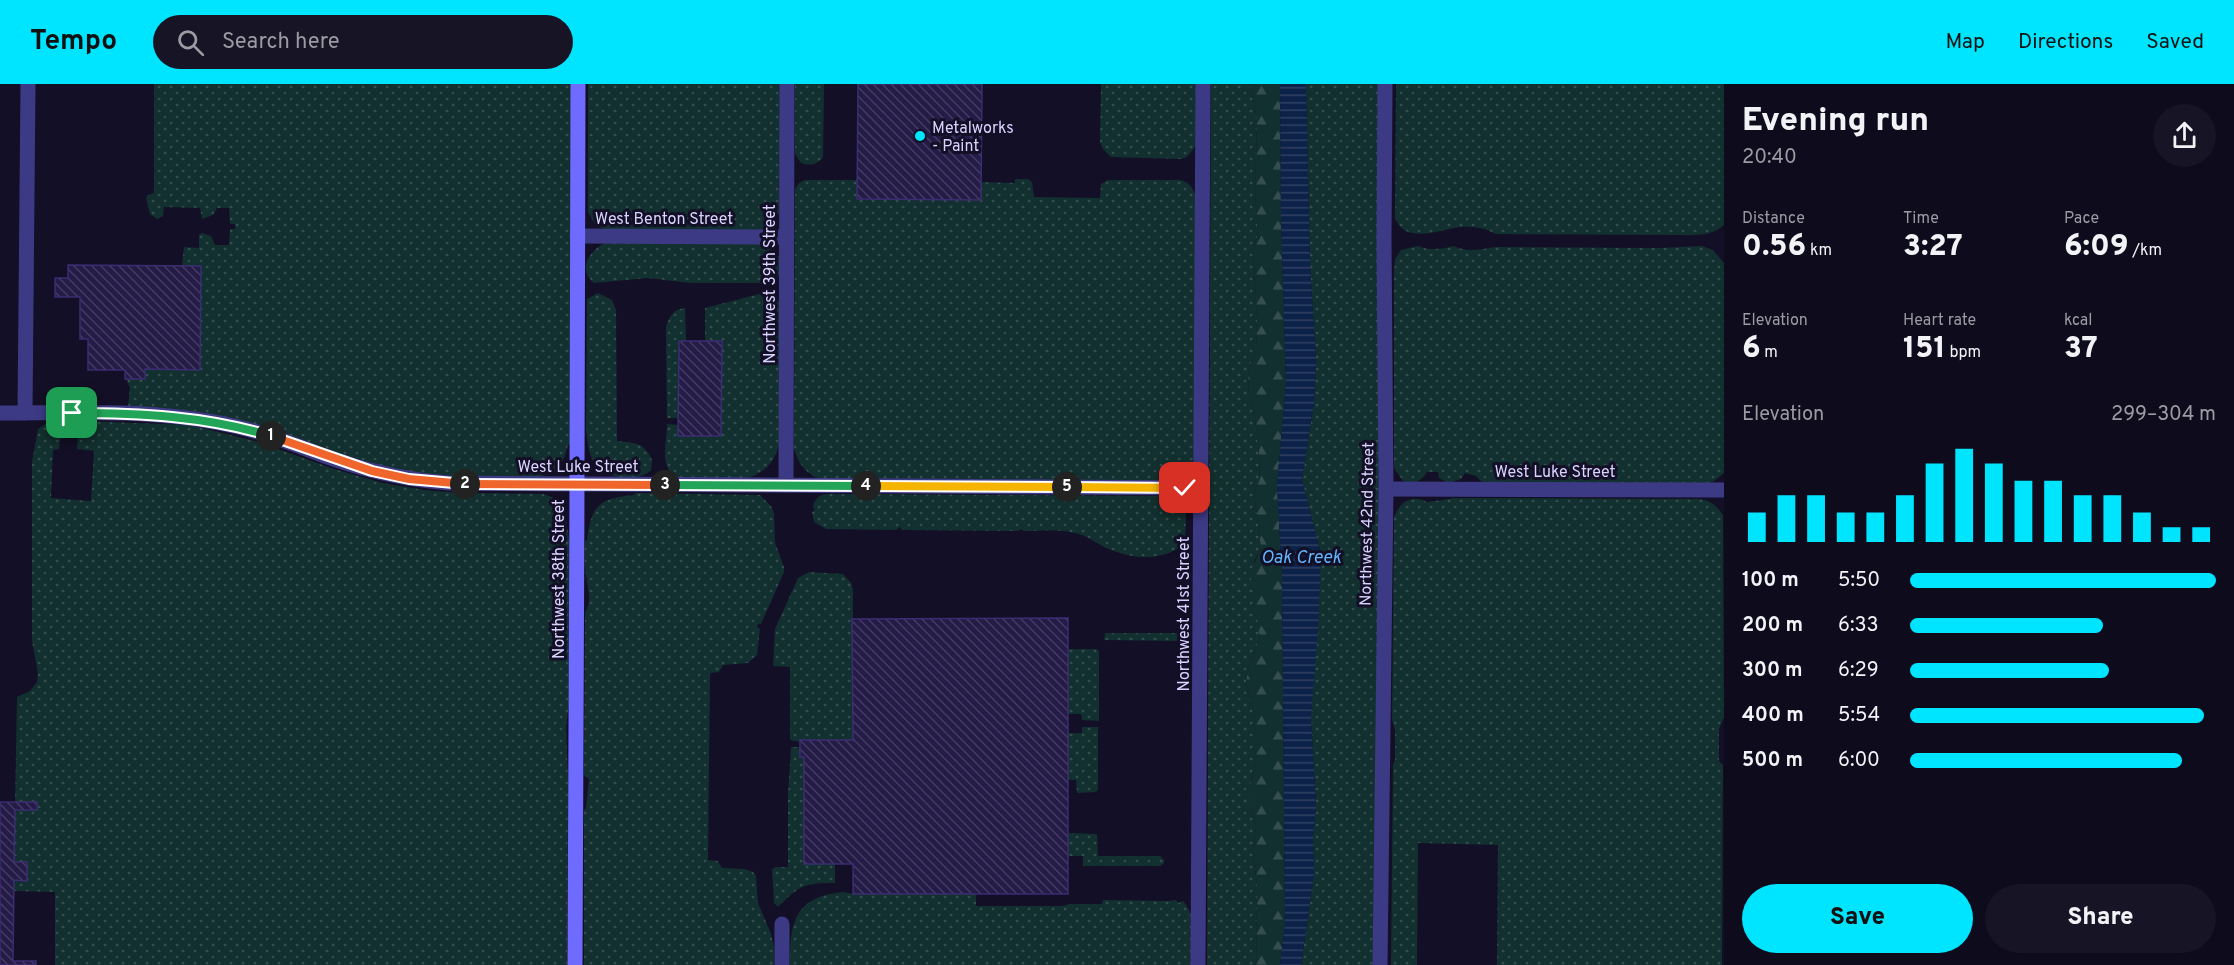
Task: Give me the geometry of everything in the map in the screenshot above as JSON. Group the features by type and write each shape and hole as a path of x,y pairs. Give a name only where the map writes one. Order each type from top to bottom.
{"street":[{"path":"25,413 28,84"},
{"name":"Northwest 38th Street","path":"574,965 577,742 578,84"},
{"name":"Northwest 39th Street","path":"786,485 787,84"},
{"name":"Northwest 41st Street","path":"1198,965 1203,84"},
{"name":"Northwest 42nd Street","path":"1380,965 1386,489 1385,84"},
{"name":"West Benton Street","path":"577,236 787,237"},
{"name":"West Luke Street","path":"0,413 122,413 181,417 248,429 357,466 409,479 470,484 1202,488"},
{"name":"West Luke Street","path":"1386,489 1724,490"},
{"path":"782,924 782,965"}],"green space":[{"path":"154,84 572,84 571,444 568,445 563,461 557,469 544,475 524,479 498,480 414,474 376,467 259,427 209,413 128,407 130,388 126,379 145,379 145,369 200,369 201,266 182,266 184,247 199,248 199,235 202,233 211,236 215,245 229,245 230,229 235,229 235,224 230,224 229,208 217,208 213,215 202,219 200,208 164,207 163,216 157,219 150,214 146,198 154,193"},
{"path":"588,84 781,84 779,212 775,221 762,230 605,229 596,226 588,212"},
{"path":"795,84 824,84 823,157 819,162 813,164 801,163 795,154"},
{"path":"1101,84 1199,84 1195,147 1187,157 1181,159 1111,157 1100,142"},
{"path":"1211,84 1250,84 1257,119 1255,194 1258,233 1253,251 1257,319 1256,351 1248,370 1249,396 1255,417 1259,454 1260,479 1254,492 1261,548 1254,562 1260,639 1252,655 1246,681 1255,718 1255,765 1250,786 1250,808 1256,826 1253,851 1257,886 1256,965 1207,965"},
{"path":"1250,84 1280,84 1286,383 1277,485 1282,576 1285,924 1280,965 1256,965 1257,886 1253,851 1256,826 1250,808 1250,786 1255,765 1255,718 1246,681 1252,655 1260,639 1250,573 1261,548 1254,492 1260,479 1259,454 1255,417 1249,396 1248,370 1256,351 1257,319 1253,251 1258,233 1255,194 1257,119"},
{"path":"1306,84 1380,84 1376,965 1301,965 1314,874 1313,836 1316,808 1311,717 1321,554 1302,480 1314,402 1316,361 1310,264"},
{"path":"1396,84 1724,84 1724,225 1713,232 1689,235 1496,234 1481,228 1470,227 1420,234 1405,230 1395,217"},
{"path":"1015,179 1028,179 1032,182 1034,197 1100,198 1101,184 1108,180 1180,180 1193,190 1196,196 1196,460 1193,460 1190,471 1175,482 819,479 809,473 797,458 794,448 795,189 799,183 805,180 857,180 981,200 981,182 1015,183"},
{"path":"607,242 763,244 771,247 779,256 780,274 770,283 690,283 648,278 594,283 586,271 586,265 591,254"},
{"path":"1418,246 1436,249 1454,246 1469,250 1496,247 1702,246 1713,250 1724,263 1724,473 1714,481 1702,486 1487,484 1476,476 1465,473 1461,479 1448,483 1439,478 1438,472 1427,472 1416,482 1403,481 1394,468 1394,272 1395,259 1401,250"},
{"path":"598,293 612,300 616,310 617,441 634,443 642,447 652,460 651,470 633,478 617,477 603,472 595,464 589,451 586,431 587,299"},
{"path":"763,293 773,293 780,306 780,438 775,456 766,468 755,475 740,479 708,480 675,477 665,460 667,424 678,425 679,436 721,436 722,341 705,341 705,308"},
{"path":"685,308 686,341 679,341 678,418 667,418 666,327 672,314"},
{"path":"79,421 190,425 259,442 334,469 383,483 461,493 543,494 552,497 564,508 569,538 569,703 566,727 567,965 55,965 55,892 14,891 14,880 26,880 27,862 14,862 17,697 30,691 37,682 38,673 32,641 32,462 38,429 47,423 60,423 62,427 59,449 53,450 51,498 91,501 94,451 77,449"},
{"path":"635,493 760,495 771,506 774,514 775,543 784,572 761,624 757,627 760,629 757,655 748,663 723,665 719,672 710,673 708,860 718,861 722,868 745,869 756,876 758,903 774,947 774,965 584,965 584,810 589,779 584,775 585,612 589,604 585,541 591,519 599,506 612,499"},
{"path":"827,494 1167,496 1178,499 1184,507 1180,512 1186,514 1185,534 1182,544 1173,551 1158,556 1143,557 1120,553 1083,535 1063,531 902,530 900,527 896,530 826,529 814,522 812,512 815,510 813,507 817,498"},
{"path":"1453,498 1700,499 1713,504 1723,515 1724,717 1719,729 1719,761 1723,765 1722,965 1497,965 1498,845 1418,843 1417,965 1391,965 1393,765 1395,760 1395,729 1392,720 1394,517 1399,507 1411,499 1427,502"},
{"path":"809,572 843,574 851,583 853,590 853,740 800,742 790,740 790,667 773,666 775,629 798,578"},
{"path":"1105,633 1177,633 1181,637 1177,641 1104,640"},
{"path":"1068,649 1096,649 1099,651 1099,721 1082,720 1081,714 1068,714"},
{"path":"1082,727 1098,727 1098,789 1096,792 1077,793 1076,780 1068,780 1068,733 1082,733"},
{"path":"791,747 800,747 804,757 804,864 835,864 835,883 803,887 778,907 774,903 772,869 788,867 788,794"},
{"path":"1068,833 1097,834 1098,856 1160,856 1164,863 1160,866 1083,866 1083,856 1068,856"},
{"path":"843,892 854,894 976,894 976,906 1063,906 1102,904 1103,900 1176,900 1178,903 1183,901 1188,907 1193,923 1194,965 790,965 791,936 798,914 814,899"}],"water":[{"name":"Oak Creek","path":"1280,84 1306,84 1310,264 1316,361 1314,402 1302,480 1321,554 1311,717 1316,808 1313,836 1314,874 1301,965 1280,965 1285,924 1282,576 1277,485 1286,383"}],"building":[{"name":"Metalworks - Paint","path":"858,84 982,84 981,200 857,199"},
{"path":"68,265 201,266 200,370 145,369 145,379 125,379 125,370 88,370 88,339 80,339 80,297 55,297 55,278 68,278"},
{"path":"679,341 722,341 721,436 678,436"},
{"path":"1068,618 1068,894 853,894 853,864 804,864 804,757 800,757 800,740 853,740 852,619"},
{"path":"0,802 37,802 37,810 15,810 14,862 27,862 27,881 14,880 13,961 36,961 36,965 0,965"}],"place":[{"name":"Metalworks - Paint","path":"920,136"}],"route":[{"path":"72,413 160,414 203,420 248,429 372,471 432,482 1185,488"}]}
